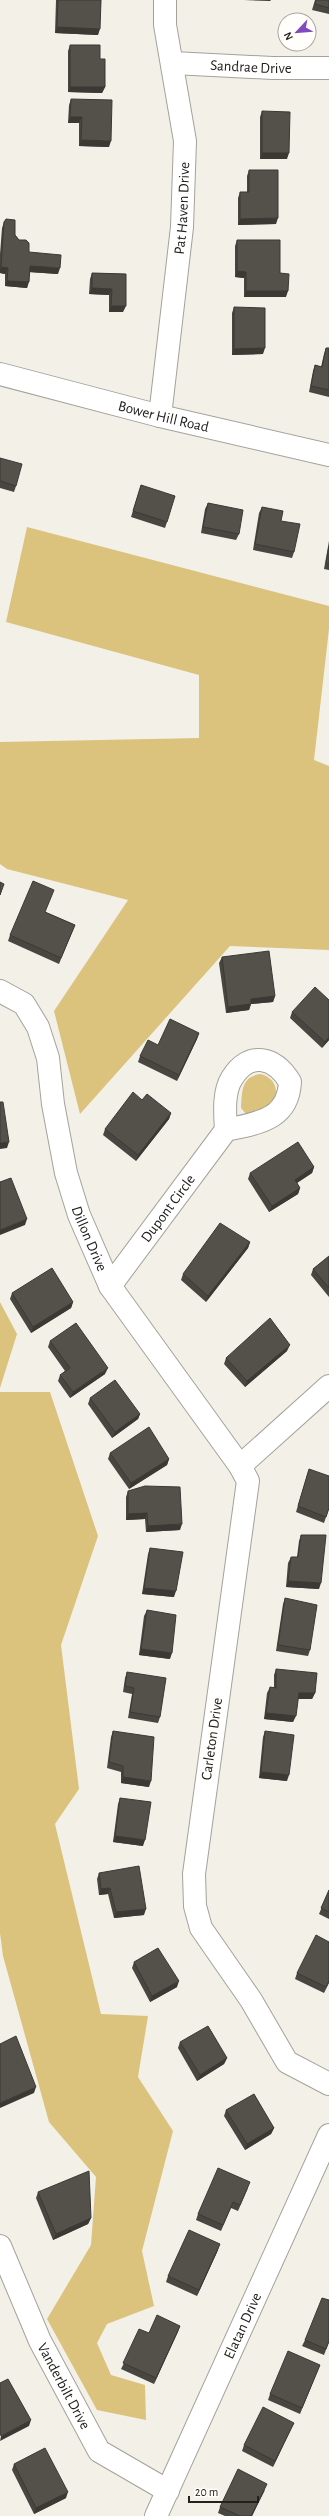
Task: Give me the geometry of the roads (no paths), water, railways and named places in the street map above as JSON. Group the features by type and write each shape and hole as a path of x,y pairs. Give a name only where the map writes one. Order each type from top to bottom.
{"street":[{"name":"Pat Haven Drive","path":"160,416 182,227 186,141 165,25 165,0"},
{"name":"Sandrae Drive","path":"173,63 272,68 329,68"},
{"name":"Bower Hill Road","path":"0,374 160,416 329,455"},
{"name":"Dillon Drive","path":"0,991 24,1004 38,1027 48,1058 52,1104 66,1173 79,1215 110,1286 240,1466"},
{"name":"Dupont Circle","path":"110,1286 226,1130"},
{"path":"240,1466 329,1386"},
{"name":"Carleton Drive","path":"240,1466 248,1481 194,1874 195,1906 201,1928 251,2000 288,2062 329,2084"},
{"name":"Elatan Drive","path":"156,2516 329,2135"},
{"name":"Vanderbilt Drive","path":"0,2246 40,2341 100,2451 168,2491"}]}
